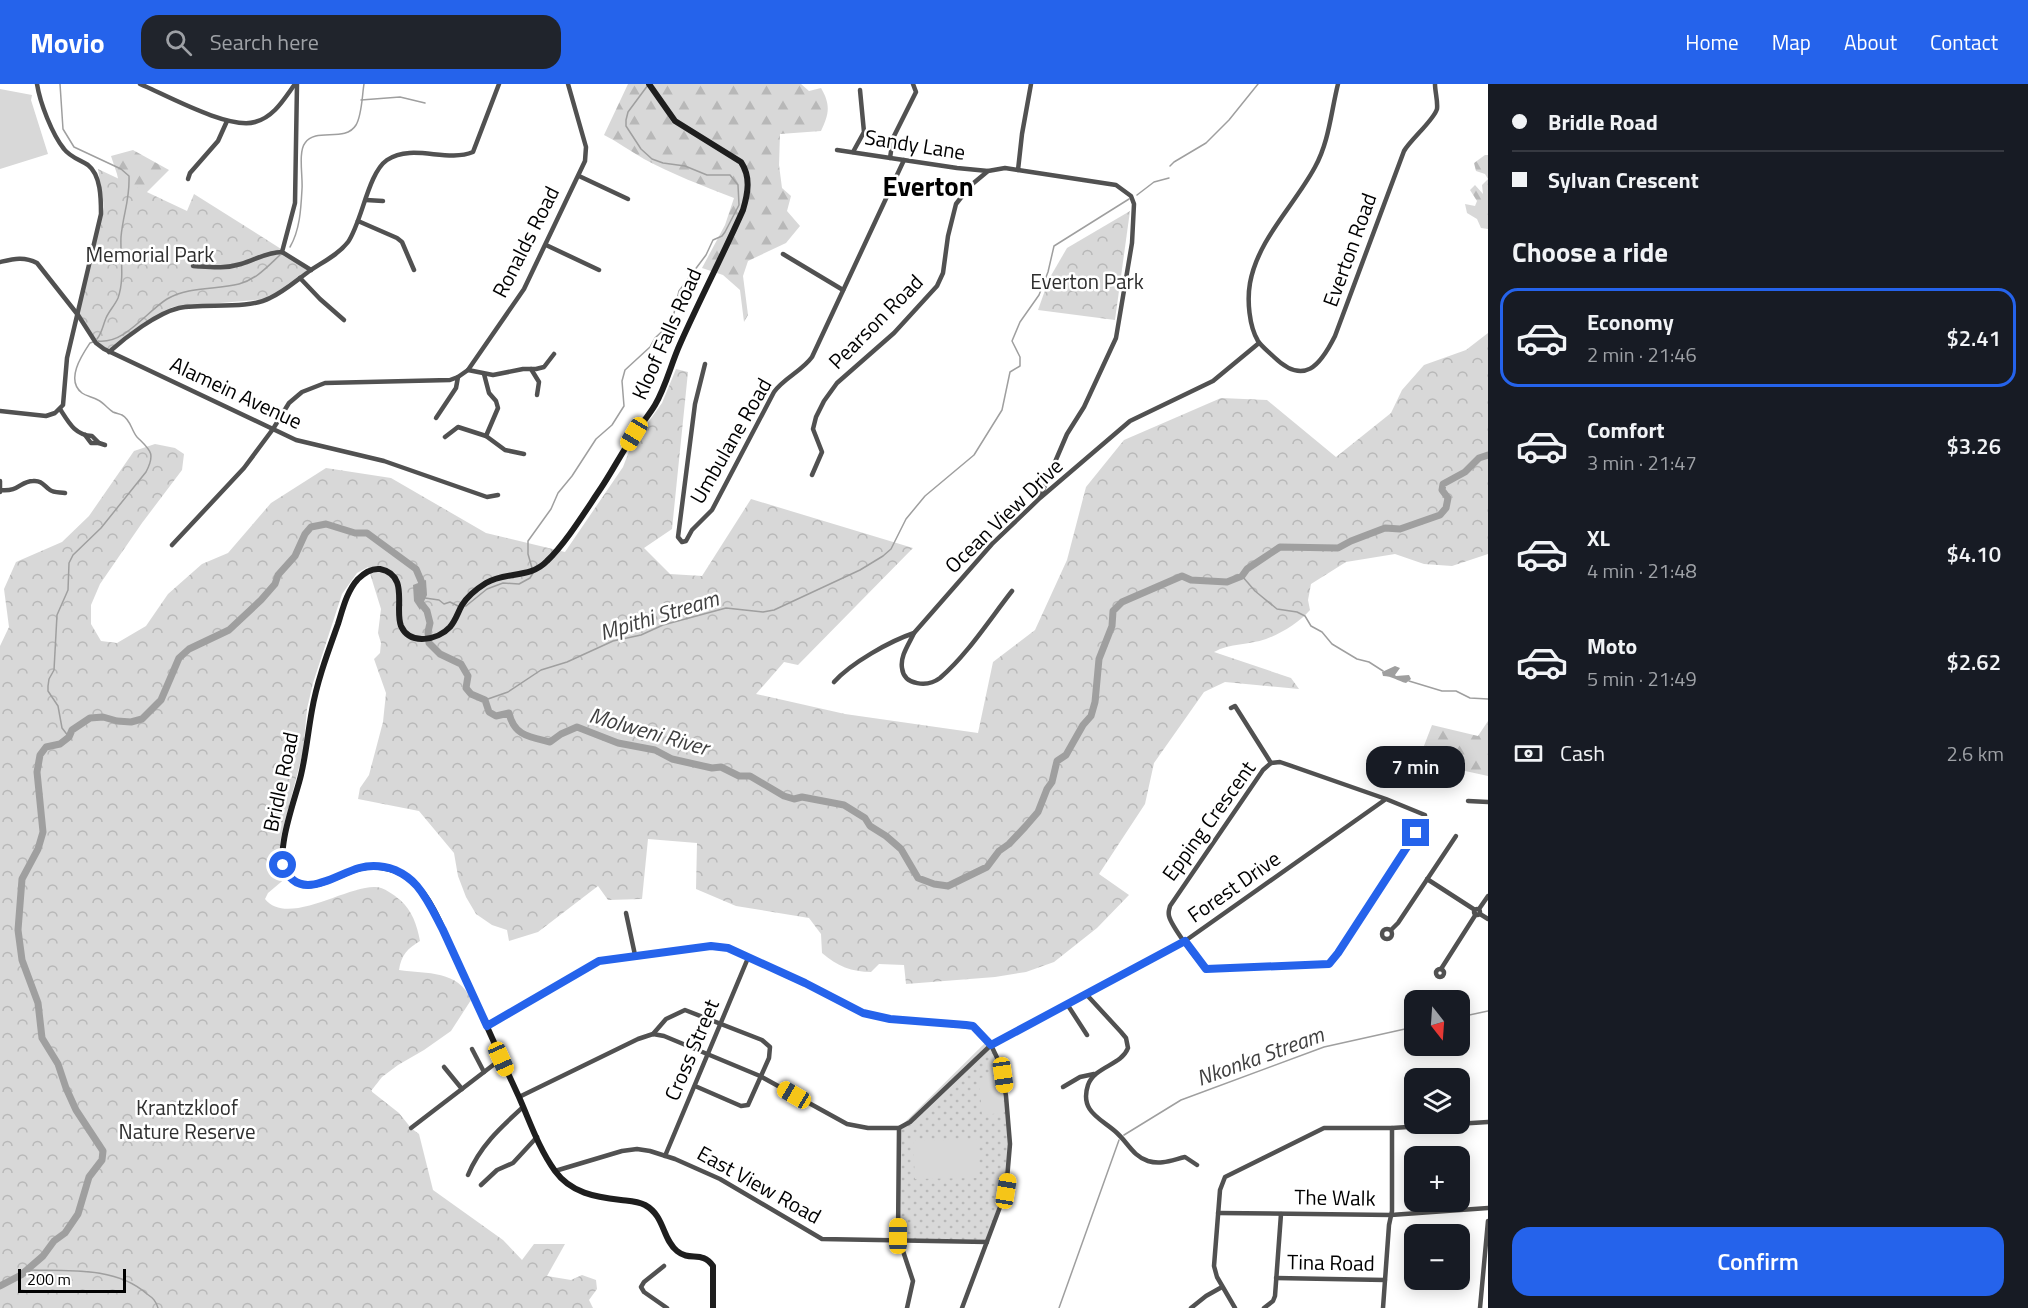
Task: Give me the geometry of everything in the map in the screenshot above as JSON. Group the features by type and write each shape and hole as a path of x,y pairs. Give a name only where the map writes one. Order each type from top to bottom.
{"main road":[{"name":"Kloof Falls Road","path":"445,632 462,606 488,582 498,578 526,574 546,563 587,508 656,404 678,349 743,210 748,185 746,172 741,162 675,121 650,86"},
{"name":"Bridle Road","path":"445,632 428,639 411,636 401,626 399,591 392,576 384,570 376,569 369,570 360,577 346,600 319,678 304,764 285,838 282,854 283,865 287,874 293,879 309,885 322,883 366,867 392,869 418,886 431,908 555,1171 567,1184 581,1192 646,1205 658,1217 675,1250 685,1256 709,1259 713,1266 713,1308"}],"street":[{"path":"0,411 46,416 60,409 64,401 66,364 101,214 98,182 91,167 63,148 45,110 37,84"},
{"path":"140,84 227,121 247,124 275,111 296,84"},
{"path":"282,252 295,203 296,84"},
{"path":"109,352 156,319 173,310 266,300 300,278 346,245 380,167 388,160 411,153 464,155 473,152 499,84"},
{"name":"Ronalds Road","path":"458,378 468,370 524,289 579,176 587,154 568,84"},
{"path":"890,158 893,138 916,92 914,84"},
{"path":"1018,170 1031,84"},
{"path":"1259,343 1254,332 1249,305 1253,269 1266,241 1320,158 1338,84"},
{"name":"Everton Road","path":"1259,343 1282,365 1293,371 1308,370 1323,357 1335,336 1404,152 1411,139 1437,110 1435,84"},
{"path":"853,152 864,132 860,90"},
{"path":"188,179 190,173 218,141 227,121"},
{"name":"Sandy Lane","path":"837,150 988,171"},
{"name":"Umbulane Road","path":"705,364 695,404 678,537 682,542 686,541 692,530 712,510 774,392 812,357 904,160"},
{"path":"988,171 1005,168 1116,185 1131,196 1134,204 1131,243 1116,338 1083,407 1067,434 1040,498"},
{"name":"Pearson Road","path":"812,475 822,452 813,429 824,401 837,383 894,333 937,286 942,273 956,204 970,186 988,171"},
{"path":"579,176 628,199"},
{"path":"366,200 383,201"},
{"path":"357,221 402,242 414,270"},
{"path":"546,245 599,270"},
{"path":"193,266 224,268 272,252 282,252 311,270"},
{"path":"783,254 843,290"},
{"name":"Alamein Avenue","path":"0,262 20,258 37,263 78,315 95,341 109,352 273,429 306,444 384,461 478,495 487,497 498,495"},
{"path":"300,278 344,320"},
{"name":"Ocean View Drive","path":"1012,591 946,672 931,683 910,681 902,670 906,650 914,633 992,544 1040,498 1130,421 1213,381 1259,343"},
{"path":"468,370 484,374 501,374 544,367 554,354"},
{"path":"531,369 540,386 537,395"},
{"path":"484,374 489,393 496,401 498,408 486,436"},
{"path":"172,545 244,468 294,397 312,387 325,383 434,381 458,378 456,388 436,418"},
{"path":"60,409 70,426 85,435 91,443 105,445"},
{"path":"445,437 458,427 486,436 505,450 524,454"},
{"path":"0,481 0,491 12,491 28,482 35,481 51,490 65,493"},
{"path":"834,682 850,667 914,633"},
{"path":"1231,708 1235,706 1271,763"},
{"name":"Epping Crescent","path":"1280,762 1386,799 1426,816 1329,964 1206,969 1170,919 1168,911 1263,770 1271,763 1280,762"},
{"name":"Forest Drive","path":"899,1128 910,1122 991,1045 1185,941 1386,799"},
{"path":"1468,801 1488,802"},
{"path":"1391,930 1456,836"},
{"path":"1427,879 1488,919"},
{"path":"1441,969 1488,896"},
{"path":"626,913 635,955"},
{"path":"487,1026 593,963 607,959 711,946 728,948 805,983 863,1013 890,1019 973,1026 991,1045 1003,1075 1010,1144 1006,1191 962,1308"},
{"name":"Cross Street","path":"665,1156 748,958"},
{"path":"1063,1087 1080,1077 1096,1073 1122,1057 1128,1048 1126,1038 1086,994"},
{"path":"1067,1004 1087,1035"},
{"path":"653,1034 662,1022 685,1010 762,1040 770,1047 770,1058 760,1076 752,1100 745,1106 695,1086"},
{"path":"519,1097 631,1042 653,1034 664,1036 760,1076 847,1124 868,1128 899,1128 898,1240 914,1281 907,1308"},
{"path":"472,1049 484,1072"},
{"path":"411,1128 501,1059"},
{"path":"444,1067 462,1089"},
{"path":"1096,1073 1087,1087 1089,1108 1098,1119 1120,1135 1133,1151 1148,1161 1164,1163 1185,1157 1197,1165"},
{"path":"468,1175 486,1142 523,1107"},
{"path":"1234,1308 1222,1287 1214,1266 1220,1185 1225,1177 1324,1128 1392,1128 1488,1122"},
{"path":"1383,1308 1391,1215 1392,1128"},
{"path":"481,1185 497,1170 513,1163 537,1137"},
{"name":"East View Road","path":"555,1171 629,1149 650,1151 720,1179 822,1239 987,1242"},
{"name":"The Walk","path":"1218,1213 1391,1215 1488,1208"},
{"path":"1264,1308 1273,1300 1281,1214"},
{"path":"1480,1308 1488,1221"},
{"path":"664,1266 641,1287 646,1294 667,1308"},
{"name":"Tina Road","path":"1276,1278 1385,1280"},
{"path":"1191,1308 1222,1287"}],"green space":[{"path":"628,84 801,84 809,91 821,88 824,94 828,110 821,131 780,134 779,165 782,188 791,196 787,211 800,226 786,243 748,261 743,276 748,315 744,322 740,290 723,275 702,268 725,225 734,198 644,159 604,135"},
{"path":"0,89 32,95 31,100 48,154 0,169"},
{"path":"133,150 169,170 144,195 125,209 111,156"},
{"path":"1488,155 1488,179 1485,174 1476,171 1474,163"},
{"name":"Memorial Park","path":"98,169 187,211 194,194 309,269 267,299 172,307 113,348 103,349 79,314 104,207"},
{"path":"1488,179 1488,229 1481,228 1477,219 1467,213 1465,204 1475,206 1477,201 1470,190 1475,185 1483,194 1482,185"},
{"name":"Everton Park","path":"1130,211 1115,320 1038,310 1049,279 1067,248"},
{"name":"Krantzkloof Nature Reserve","path":"1488,333 1488,554 1452,566 1424,564 1395,554 1346,562 1311,584 1308,600 1310,610 1290,627 1266,639 1226,647 1214,652 1291,678 1299,689 1225,682 1204,692 1154,763 1145,804 1099,874 1129,895 1097,928 1054,962 1026,972 995,977 906,984 904,965 879,964 871,972 845,967 822,953 821,934 809,918 736,906 696,889 697,843 648,839 642,899 608,900 598,886 538,932 509,941 507,930 492,925 476,914 458,876 454,853 419,811 358,799 360,788 369,775 383,722 386,693 374,659 380,653 381,643 378,633 381,609 368,567 357,573 342,594 313,683 307,709 303,752 281,837 279,868 287,877 268,893 265,899 275,906 287,909 317,903 363,888 375,887 392,894 408,908 416,924 420,941 406,952 399,970 431,973 450,978 466,990 471,1000 451,1031 382,1077 371,1091 399,1113 419,1134 433,1190 503,1240 522,1260 534,1244 565,1244 547,1276 571,1280 582,1275 596,1280 597,1289 589,1300 593,1308 0,1308 0,646 9,627 4,589 16,562 62,542 89,516 134,451 155,444 175,448 184,454 182,470 100,584 91,605 91,624 101,641 117,643 146,626 168,594 202,564 228,553 271,503 326,468 391,478 486,533 565,552 623,467 631,446 662,403 676,369 688,372 672,529 644,548 670,574 702,576 751,499 913,548 798,665 784,662 756,694 845,714 978,733 993,662 1035,630 1067,560 1086,487 1124,440 1221,398 1267,400 1336,457 1391,413 1402,390 1424,365 1466,350"},
{"path":"1488,721 1488,776 1447,767 1422,751 1432,725 1478,736"},
{"path":"987,1041 1002,1070 1010,1140 1008,1173 987,1241 900,1240 899,1128"},
{"path":"1000,1075 1003,1113 982,1115 979,1078"},
{"path":"979,1139 979,1178 915,1179 913,1141"}],"shaded area":[{"path":"426,580 427,595 420,610 414,601 413,585"},
{"path":"1395,666 1400,668 1396,676 1409,675 1411,679 1406,683 1383,676 1382,672"}],"waterway":[{"path":"60,84 63,129 74,147 121,169 129,176 121,237 120,290 97,339"},
{"path":"290,247 298,226 300,211 303,147 310,138 345,133 356,125 360,116 364,84"},
{"name":"Mpithi Stream","path":"1170,166 1206,143 1229,120 1258,84"},
{"path":"532,568 528,554 528,541 596,439 612,425 624,406 622,381 625,370 672,322 679,291 706,255 713,240 725,232 739,205 738,185 730,175 707,175 685,166 663,163 652,159 641,149 626,126 626,120 628,112 648,85"},
{"path":"361,100 400,97 425,103"},
{"name":"Mpithi Stream","path":"1137,195 1154,182 1169,178"},
{"name":"Mpithi Stream","path":"485,700 508,692 541,670 567,662 613,641 641,635 663,625 726,608 763,612 774,610 860,570 883,556 891,549 906,519 925,496 974,455 1002,410 1010,372 1020,366 1020,357 1012,341 1020,322 1039,295 1048,272 1054,246 1129,199"},
{"path":"98,341 117,338 175,295 245,282 262,272 280,255"},
{"path":"69,737 62,728 58,706 48,691 49,679 54,670 57,615 68,590 69,563 73,555 101,528 146,472 151,460 150,452 137,437 125,417 113,412 77,388 75,375 79,361 90,343 93,342"},
{"name":"Molweni River","path":"0,1286 21,1275 43,1256 54,1241 65,1233 78,1214 89,1177 102,1160 103,1151 76,1110 58,1064 42,1038 38,1003 22,960 18,930 22,879 38,849 43,832 37,772 40,755 46,747 60,744 69,737 72,730 90,718 103,717 131,722 142,719 161,700 179,658 189,649 229,630 261,600 275,584 278,575 295,556 305,534 311,527 326,524 355,533 367,533 416,569 422,583 420,602 427,611 430,623 429,643 440,654 461,664 468,676 466,688 471,694 485,700 489,712 496,716 509,713 515,727 524,734 550,742 577,727 618,743 655,750 672,759 712,768 721,767 739,776 750,776 784,796 794,799 802,797 844,805 865,818 870,826 901,849 918,878 948,886 987,867 999,851 1009,844 1038,812 1052,782 1057,761 1066,755 1083,725 1091,716 1095,702 1099,659 1112,626 1113,611 1122,602 1182,576 1191,580 1227,582 1242,576 1247,569 1280,547 1338,548 1385,528 1400,529 1440,515 1446,508 1448,498 1442,490 1443,484 1465,472 1479,458 1488,455"},
{"path":"463,606 487,589 503,583 519,584 530,578 533,573"},
{"path":"1242,576 1255,591 1277,609 1297,612 1305,616 1311,626 1322,632 1332,644 1383,671"},
{"path":"425,598 439,600 444,604 450,602 458,606"},
{"path":"1409,681 1442,691 1456,691 1470,698 1488,699"},
{"name":"Nkonka Stream","path":"1470,1015 1488,1011"},
{"name":"Nkonka Stream","path":"1124,1135 1181,1100 1324,1047 1404,1029"},
{"name":"Nkonka Stream","path":"1059,1308 1119,1140"},
{"name":"Nkonka Stream","path":"27,1270 106,1274 135,1285 151,1297 158,1308"}],"district":[{"name":"Everton","path":"928,187"}],"route":[{"path":"283,865 287,874 293,879 309,885 322,883 366,867 392,869 407,877 425,896 487,1026 593,963 614,957 711,946 728,948 805,983 863,1013 890,1019 973,1026 991,1045 1185,941 1206,969 1329,964 1416,833"}]}
